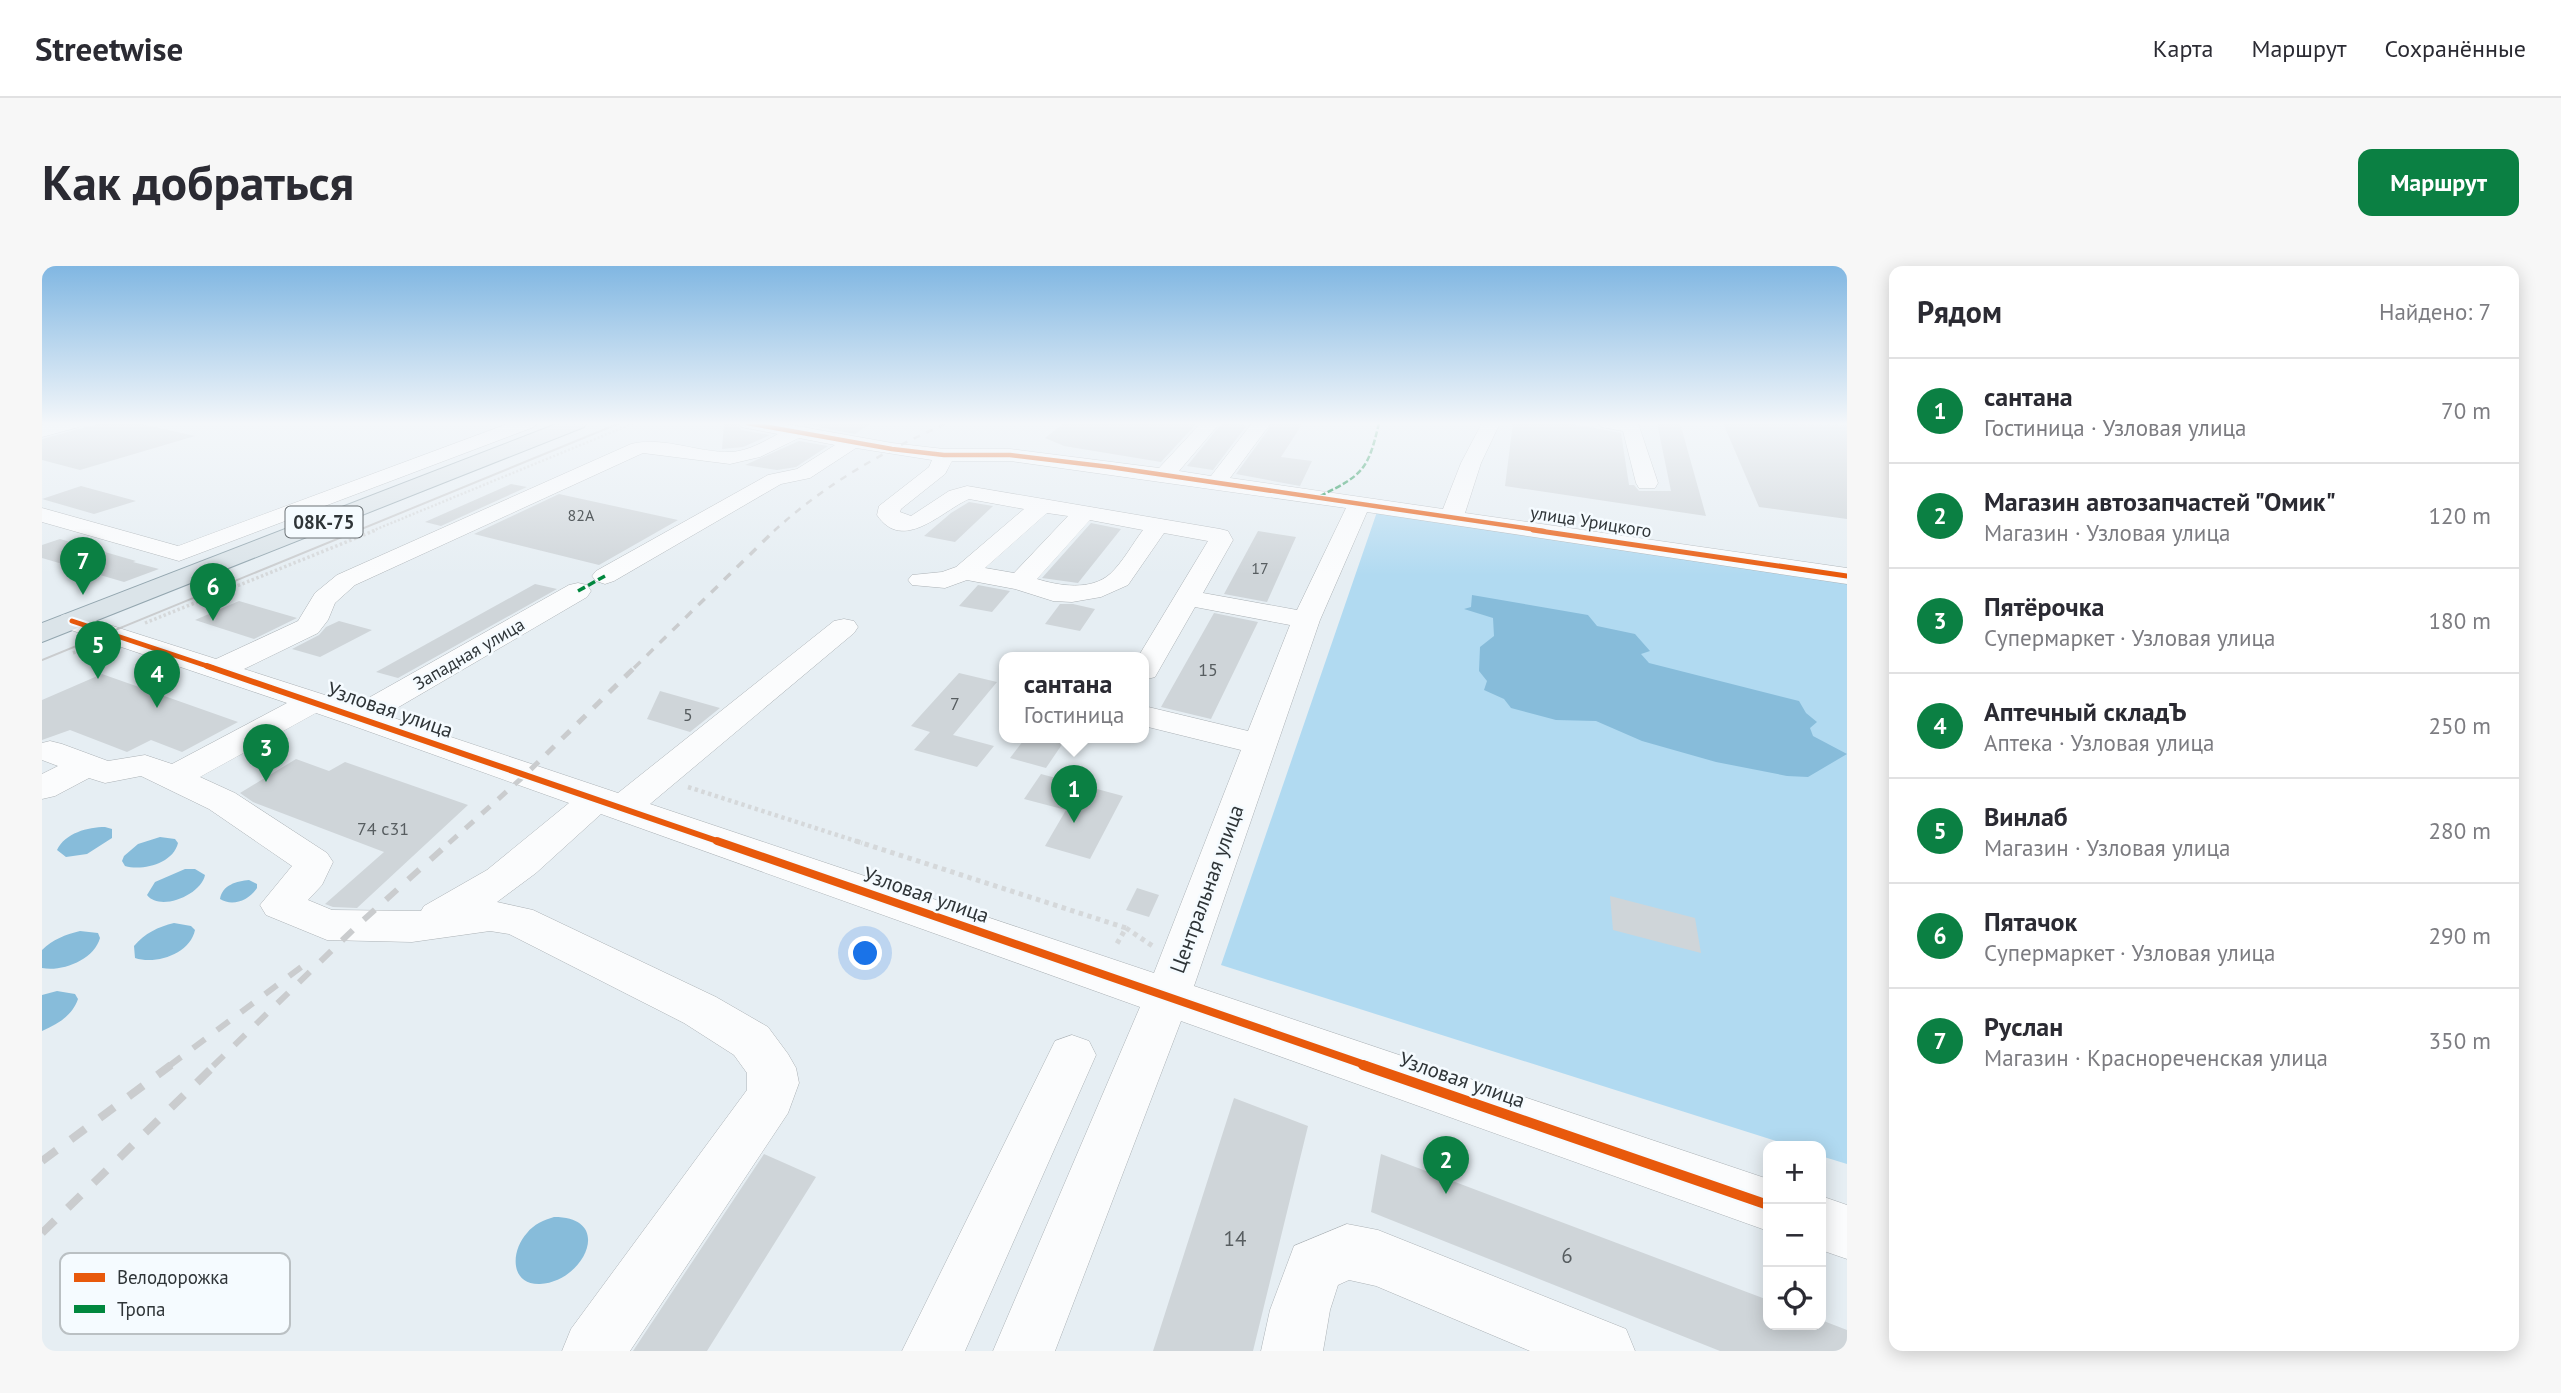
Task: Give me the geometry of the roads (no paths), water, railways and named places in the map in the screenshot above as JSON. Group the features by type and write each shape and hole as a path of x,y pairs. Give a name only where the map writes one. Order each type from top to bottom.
{"main road":[{"name":"08К-75","path":"62,636 455,474"}],"street":[{"path":"42,514 178,554 393,474"},
{"path":"217,670 308,627 315,622 320,605 346,580 581,474"},
{"path":"606,576 775,479 804,474"},
{"path":"933,474 890,506 888,515 893,520 914,522 926,519 957,494 967,492 1220,536 1221,540 1189,598 1149,663"},
{"name":"улица Урицкого","path":"1153,474 1847,576"},
{"path":"1216,483 1223,474"},
{"path":"1452,517 1467,474"},
{"path":"1644,474 1647,483"},
{"name":"Центральная улица","path":"1024,1351 1167,997 1306,620 1359,504"},
{"path":"1042,505 944,578 992,578 1020,582 1063,594 1101,589 1119,580 1159,524"},
{"path":"1020,582 1085,512"},
{"name":"Западная улица","path":"359,717 578,592"},
{"path":"1189,598 1306,620"},
{"path":"412,927 453,910 609,804 659,778 844,627"},
{"name":"Узловая улица","path":"62,636 114,636 359,717 1765,1204"},
{"path":"173,778 313,702"},
{"path":"1149,717 1260,744"},
{"path":"58,766 105,772 145,765 222,801 313,862 310,877 288,894 281,905 327,926 412,927 474,916 518,920 700,1010 751,1041 771,1068 774,1083 770,1098 593,1351"},
{"path":"933,1351 1072,1055"},
{"path":"1826,1225 1847,1232"},
{"path":"1292,1351 1300,1310 1315,1266 1347,1252 1378,1258 1604,1351"}],"tram line":[{"path":"42,660 497,474"}],"railway":[{"path":"774,531 793,514 850,474"},
{"path":"634,668 775,530"},
{"path":"449,843 524,776 636,666"},
{"path":"213,1066 358,925 451,841"},
{"path":"169,1066 308,962"},
{"path":"42,1161 171,1065"},
{"path":"42,1233 215,1065"}],"place":[{"name":"Руслан","path":"83,595"},
{"name":"Пятачок","path":"213,621"},
{"name":"Винлаб","path":"98,679"},
{"name":"Аптечный складЪ","path":"157,708"},
{"name":"Пятёрочка","path":"266,782"},
{"name":"сантана","path":"1074,823"},
{"name":"Магазин автозапчастей \"Омик\"","path":"1446,1194"}]}
